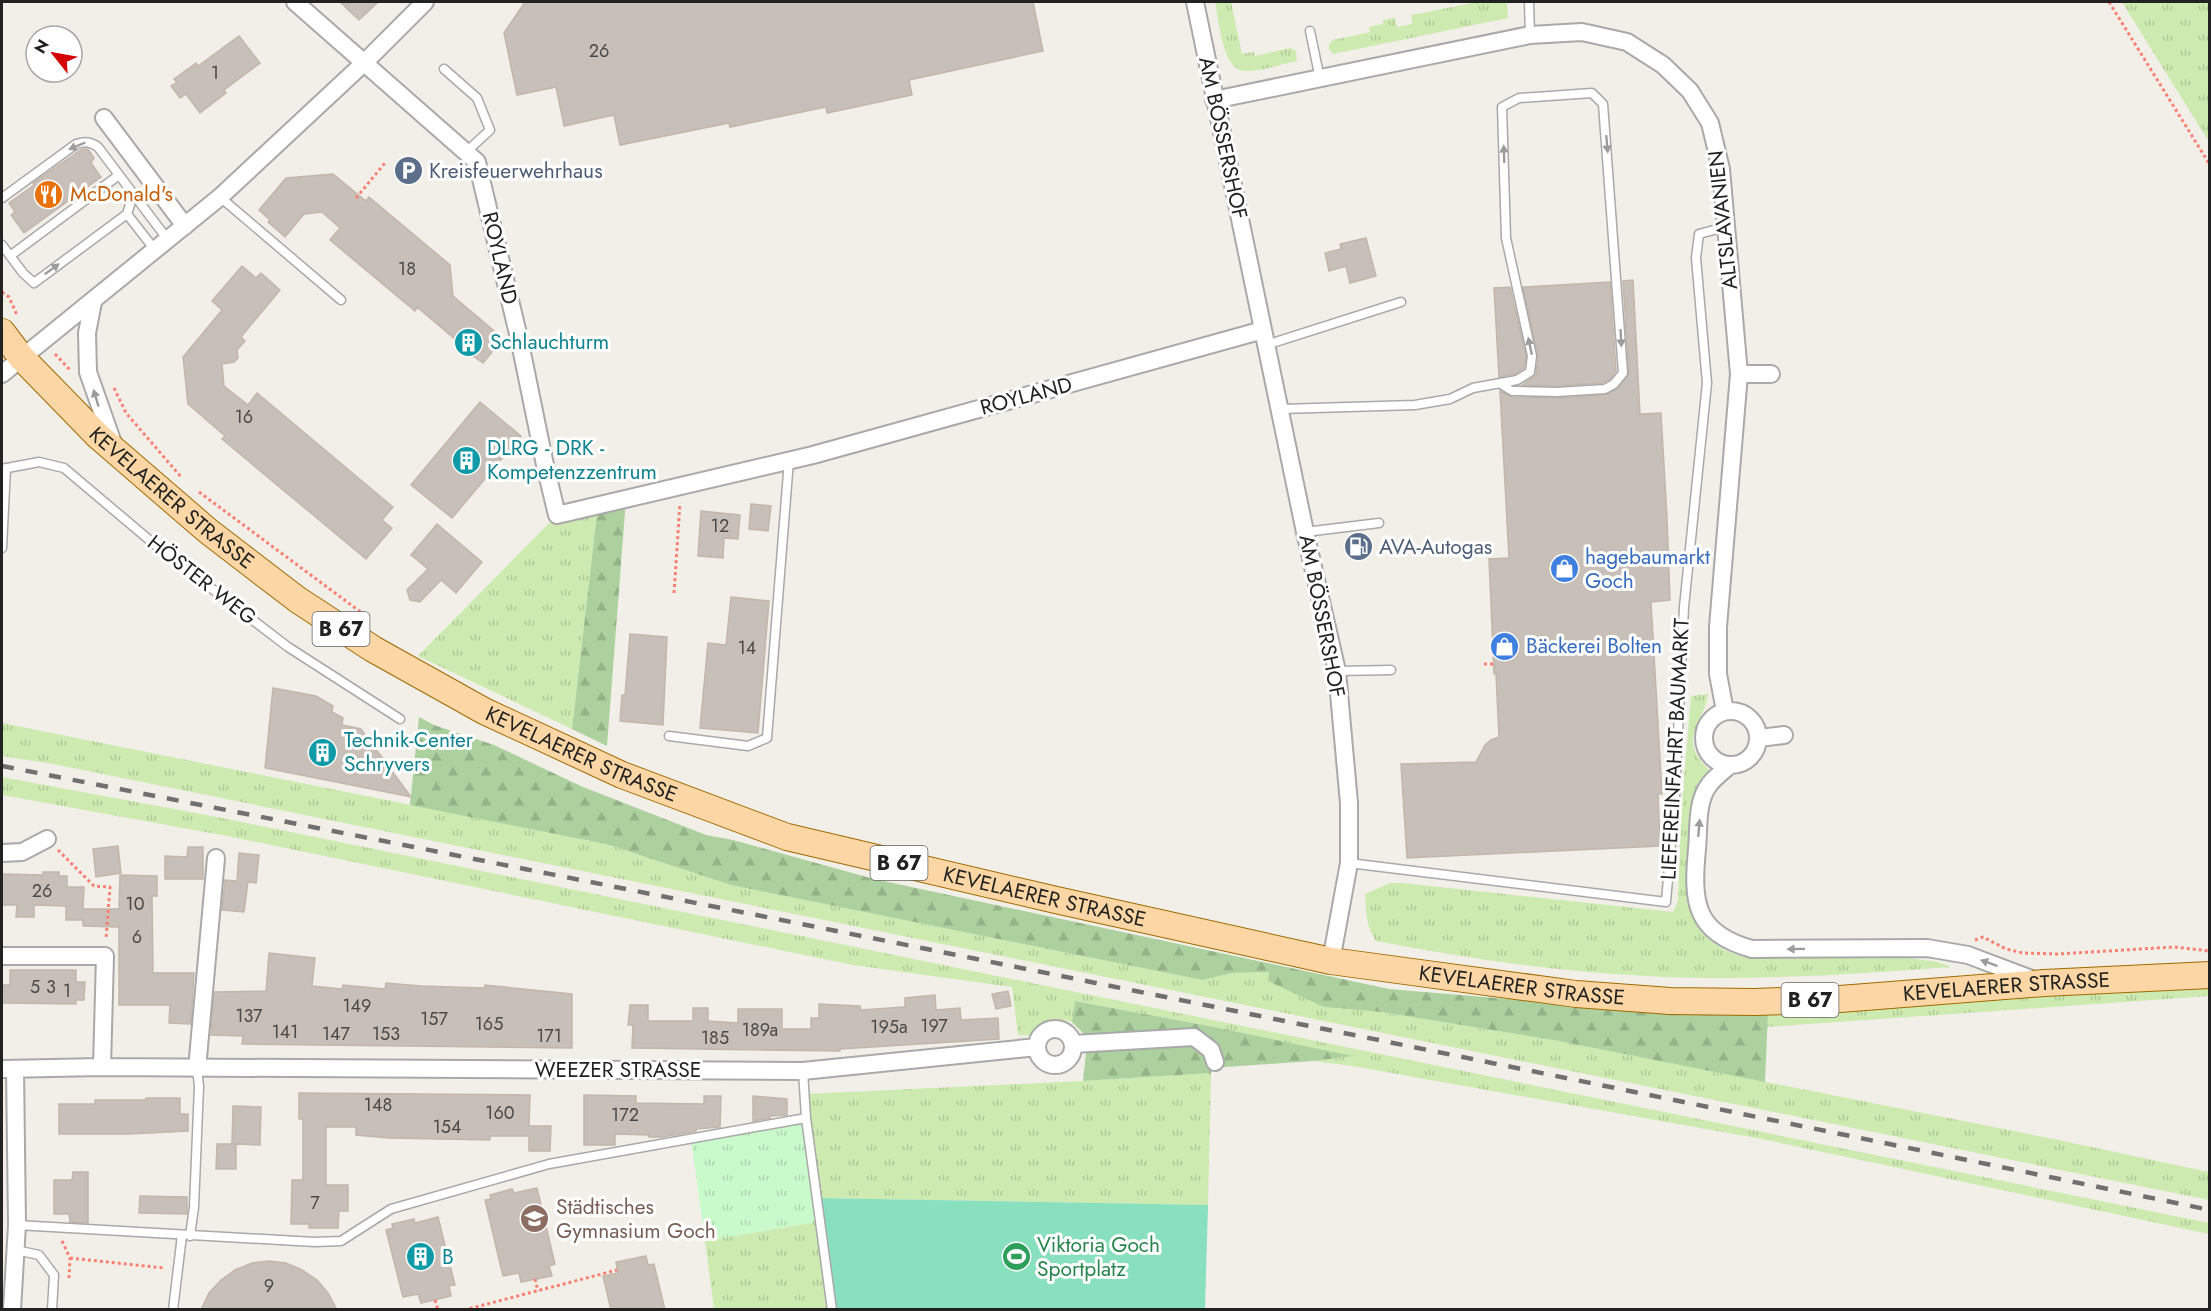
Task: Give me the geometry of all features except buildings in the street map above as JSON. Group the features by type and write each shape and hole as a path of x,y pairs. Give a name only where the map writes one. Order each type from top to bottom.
{"main road":[{"name":"KEVELAERER STRASSE","path":"2,332 21,357 98,436 208,531 298,600 373,650 484,711 622,775 787,837 1332,961 1576,994 1670,1001 1755,1002 1840,999 2044,983 2210,975"}],"street":[{"path":"295,2 365,62"},
{"path":"2,374 220,197 365,62 425,2"},
{"name":"AM BÖSSERSHOF","path":"1195,2 1305,532 1337,671 1349,803 1349,863 1332,961"},
{"name":"ALTSLAVANIEN","path":"1214,100 1530,35 1582,32 1627,42 1663,65 1690,91 1710,123 1721,169 1739,374 1718,627 1718,674 1725,711"},
{"name":"ROYLAND","path":"365,62 477,162 519,338 557,515 789,460 1265,338"},
{"path":"104,118 185,226"},
{"path":"93,302 87,333 88,372 117,452"},
{"path":"1739,374 1771,374"},
{"path":"1729,766 1714,760 1705,747 1704,732 1711,718 1725,711 1742,712 1754,722 1759,738 1755,753 1743,763 1729,766 1709,784 1701,804 1694,889 1700,913 1726,940 1752,949 1927,948 1968,956 2044,983"},
{"path":"1759,738 1785,735"},
{"path":"2,853 22,852 47,839"},
{"path":"197,1069 216,858"},
{"path":"2,956 105,956 102,1067"},
{"path":"1054,1029 1064,1031 1073,1044 1070,1057 1053,1065 1041,1059 1037,1047 1040,1036 1054,1029"},
{"path":"1073,1044 1194,1037 1211,1050 1215,1062"},
{"name":"WEEZER STRASSE","path":"8,1069 102,1067 803,1071 1037,1047"},
{"path":"8,1069 17,1225 12,1310"}],"lane":[{"path":"1529,2 1530,35"},
{"path":"1310,32 1320,79"},
{"path":"444,69 477,98 490,130 466,152"},
{"path":"1281,410 1415,405 1450,399 1473,388 1517,380 1530,372 1532,356 1506,238 1502,107 1519,98 1592,93 1603,104 1623,373 1614,384 1605,389 1557,392 1512,391 1501,384"},
{"path":"2,198 76,144 85,141 92,143 98,147 133,195 161,245"},
{"path":"10,256 119,175"},
{"path":"2,245 23,273 34,283 127,214 133,195"},
{"path":"220,197 341,300"},
{"path":"127,214 161,245"},
{"name":"LIEFEREINFAHRT BAUMARKT","path":"1349,863 1666,902 1675,796 1684,607 1707,382 1696,258 1699,234 1725,227"},
{"path":"1265,338 1401,303"},
{"path":"669,736 748,746 767,738 789,460"},
{"name":"HÖSTER WEG","path":"4,468 39,462 64,468 160,549 288,647 400,719"},
{"path":"2,548 4,468"},
{"path":"1305,532 1379,524"},
{"path":"1337,671 1391,670"},
{"path":"173,1310 178,1269 194,1207 198,1108 197,1069"},
{"path":"803,1071 806,1118 832,1310"},
{"path":"17,1225 315,1242 341,1241 391,1209 549,1164 806,1118"},
{"path":"16,1250 39,1255 54,1275 52,1310"}],"path":[{"path":"2109,2 2210,165"},
{"path":"356,198 385,163"},
{"path":"2,292 9,297 17,315 73,373 106,371 126,413 187,483"},
{"path":"674,593 681,486"},
{"path":"196,490 363,614"},
{"path":"1484,664 1494,664"},
{"path":"47,839 94,886 110,887 105,956"},
{"path":"70,1258 178,1269"},
{"path":"464,1310 617,1270"},
{"path":"535,1279 538,1291"},
{"path":"435,1300 438,1310"}],"green space":[{"path":"1215,2 1231,2 1242,54 1254,52 1255,56 1290,48 1296,51 1297,61 1257,70 1245,71 1237,68 1226,53"},
{"path":"1478,2 1507,2 1508,18 1333,54 1329,49 1329,44 1333,40 1370,32 1369,27 1383,24 1383,20 1395,18 1397,27 1412,24 1411,15"},
{"path":"2122,2 2209,2 2209,142"},
{"path":"626,499 607,746 572,729 598,505"},
{"path":"598,505 572,729 418,656 557,515"},
{"path":"1708,694 1693,742 1701,760 1711,772 1698,786 1691,809 1686,895 1693,918 1707,937 1726,950 1749,958 1908,958 1938,962 1951,967 1807,976 1677,977 1547,968 1376,941 1368,924 1365,894 1390,883 1673,912 1678,901 1681,816 1691,696"},
{"path":"419,717 434,725 494,745 583,787 706,835 733,840 874,879 1389,989 1684,1014 1768,1014 1765,1082 1559,1041 1381,1012 1324,1007 1268,981 1269,972 1232,973 1202,980 731,885 606,844 410,805"},
{"path":"2,723 606,844 731,885 1202,980 1232,973 1269,972 1324,1007 1381,1012 1559,1041 2209,1172 2209,1200 53,764 2,756"},
{"path":"2,777 217,817 2209,1223 2209,1234 1762,1139 1313,1061 1351,1056 1076,1001 1072,1022 1050,1021 1041,1026 1033,1036 1018,1035 1012,987 853,965 227,836 2,795"},
{"path":"2209,985 2209,996 1767,1027 1768,1014"},
{"path":"1075,1001 1353,1056 1211,1068 1211,1073 1083,1081 1086,1053 1083,1033 1072,1022"},
{"path":"1211,1073 1208,1205 817,1198 805,1094"},
{"path":"806,1118 821,1221 705,1241 691,1139"},
{"name":"Viktoria Goch Sportplatz","path":"817,1198 1208,1205 1205,1309 832,1309"},
{"path":"821,1221 832,1309 714,1309 705,1241"}],"railway":[{"path":"2,766 1106,985 2210,1210"}],"place":[{"name":"Kreisfeuerwehrhaus","path":"408,171"},
{"name":"McDonald's","path":"49,194"},
{"name":"Schlauchturm","path":"469,342"},
{"name":"DLRG - DRK - Kompetenzzentrum","path":"466,460"},
{"name":"AVA-Autogas","path":"1358,547"},
{"name":"hagebaumarkt Goch","path":"1564,569"},
{"name":"Bäckerei Bolten","path":"1505,646"},
{"name":"Technik-Center Schryvers","path":"323,752"},
{"name":"Städtisches Gymnasium Goch","path":"535,1219"},
{"name":"B","path":"421,1257"},
{"name":"Viktoria Goch Sportplatz","path":"1016,1257"}]}
